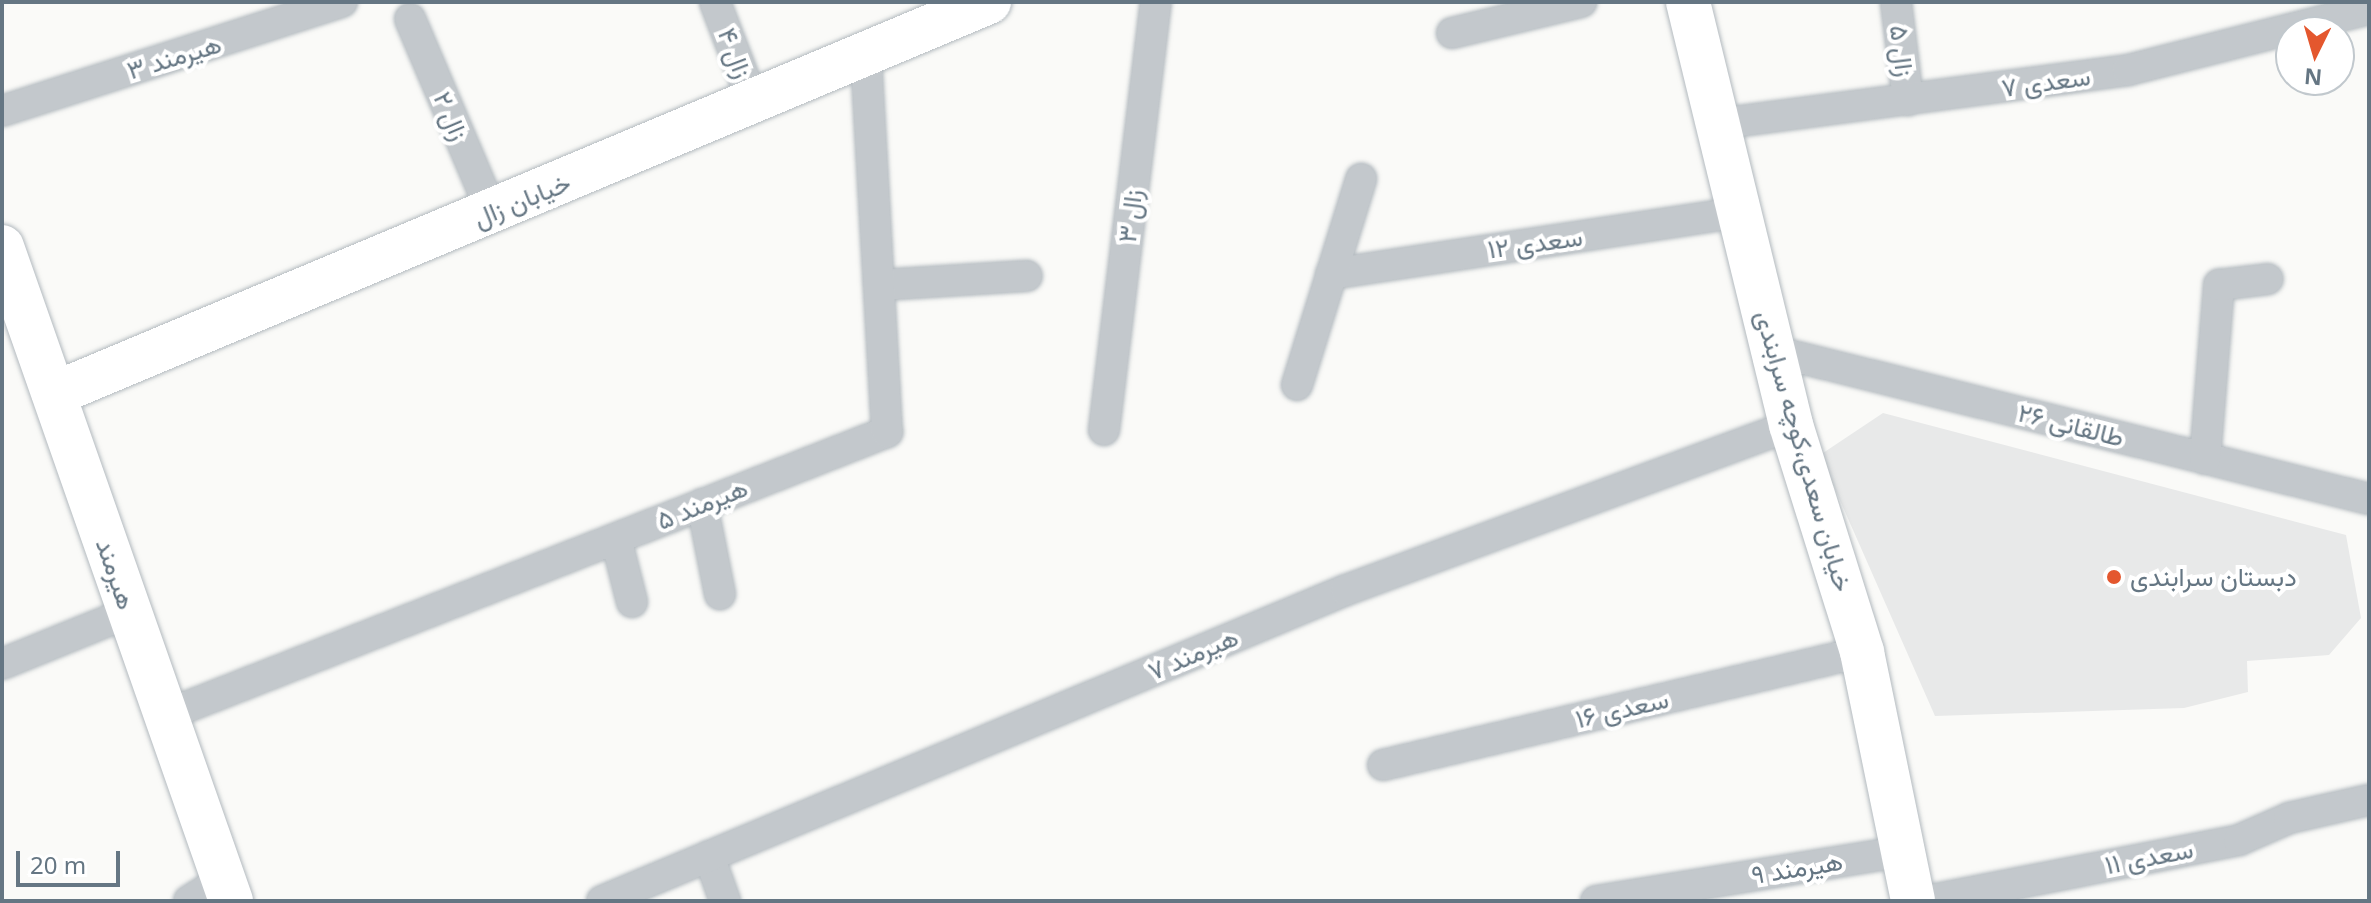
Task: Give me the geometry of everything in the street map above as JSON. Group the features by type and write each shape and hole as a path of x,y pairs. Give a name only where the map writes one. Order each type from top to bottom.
{"street":[{"name":"هیرمند ۳","path":"2,111 342,2"},
{"name":"زال ۴","path":"715,2 754,104"},
{"name":"خیابان زال","path":"54,394 754,104 989,2"},
{"name":"زال ۳","path":"1104,430 1156,2"},
{"path":"1452,33 1581,2"},
{"name":"خیابان سعدی،کوچه سرابندی","path":"1688,2 1791,425 1862,652 1913,901"},
{"name":"زال ۵","path":"1896,2 1908,100"},
{"name":"سعدی ۷","path":"1718,124 2128,70 2369,5"},
{"name":"زال ۲","path":"410,19 492,212"},
{"name":"هیرمند ۵","path":"166,715 887,432 866,55"},
{"path":"1297,385 1361,179"},
{"name":"سعدی ۱۲","path":"1331,274 1739,212"},
{"name":"هیرمند","path":"2,247 166,715 214,894"},
{"path":"879,285 1027,276"},
{"path":"2205,459 2219,285 2268,279"},
{"name":"طالقانی ۲۶","path":"1773,351 2369,499"},
{"name":"هیرمند ٧","path":"602,901 1346,590 1791,425"},
{"path":"702,504 720,594"},
{"path":"616,539 632,602"},
{"path":"2,664 130,612"},
{"name":"سعدی ۱۶","path":"1383,765 1862,652"},
{"name":"سعدی ۱۱","path":"1926,901 2239,840 2289,818 2369,800"},
{"name":"هیرمند ٩","path":"1596,901 1904,851"},
{"path":"709,856 725,901"}],"shaded area":[{"name":"دبستان سرابندی","path":"1883,413 2346,535 2361,618 2329,655 2247,661 2248,692 2184,708 1935,716 1820,455"}],"place":[{"name":"دبستان سرابندی","path":"2114,577"}]}
